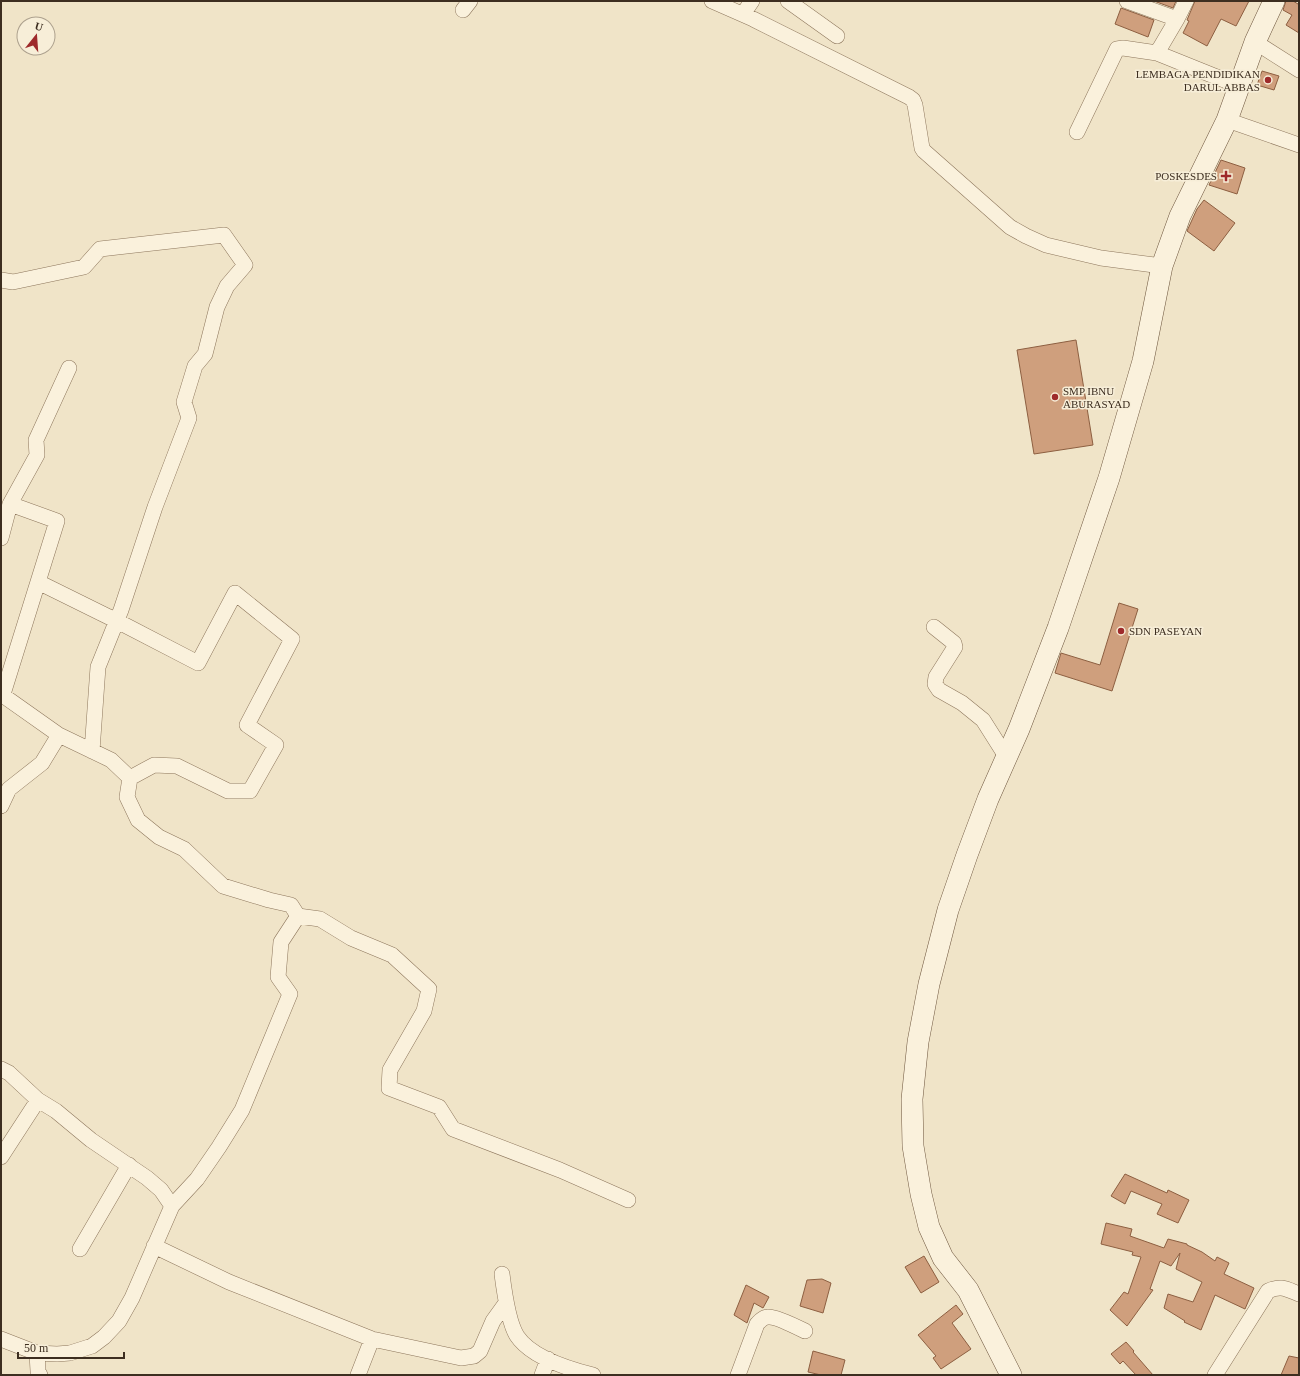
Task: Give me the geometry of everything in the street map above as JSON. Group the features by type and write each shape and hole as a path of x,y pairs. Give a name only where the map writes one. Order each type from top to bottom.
{"street":[{"path":"712,1 743,14 913,100 922,148 924,151 1015,230 1046,245 1101,258 1162,266"},
{"path":"743,14 752,1"},
{"path":"788,1 837,36"},
{"path":"1127,1 1177,19"},
{"path":"1157,53 1186,1"},
{"path":"1011,1375 968,1290 943,1258 929,1227 921,1194 913,1146 912,1099 918,1042 929,984 948,910 972,841 988,799 1007,758 1058,628 1109,478 1143,361 1162,266 1180,216 1227,120 1254,42 1274,1"},
{"path":"1254,42 1299,70"},
{"path":"1077,132 1117,48 1157,53 1239,86"},
{"path":"1227,120 1299,145"},
{"path":"1,280 12,282 84,267 100,249 224,235 245,265 227,286 217,308 205,354 194,366 184,402 189,418 98,668 92,751"},
{"path":"1,538 10,504 37,455 36,440 69,368"},
{"path":"10,504 57,521 2,694 59,735 111,760 130,778"},
{"path":"38,582 198,663 235,593 292,639 247,725 276,745 250,791 228,791 177,766 154,765 130,778"},
{"path":"934,627 954,642 955,647 936,677 935,684 939,690 962,703 983,720 1007,758"},
{"path":"1,806 9,789 42,763 59,735"},
{"path":"130,778 127,797 138,820 159,837 184,849 223,886 291,905 298,916 320,919 350,938 392,955 429,989 424,1011 390,1070 389,1088 439,1106 453,1129 560,1170 628,1200"},
{"path":"1,1339 37,1353 70,1353 92,1346 104,1337 119,1321 132,1298 172,1206 197,1178 219,1147 242,1110 290,994 278,977 281,942 298,916"},
{"path":"1,1069 8,1073 38,1100 56,1111 91,1140 147,1178 161,1190 172,1206"},
{"path":"1,1157 38,1100"},
{"path":"80,1249 129,1165"},
{"path":"154,1246 229,1282 372,1339 461,1358 471,1357 480,1351 494,1320 506,1303"},
{"path":"502,1274 506,1303 517,1336 527,1346 548,1359 564,1367 593,1375"},
{"path":"1215,1375 1268,1291 1277,1287 1299,1294"},
{"path":"738,1375 757,1324 762,1319 769,1316 805,1331"},
{"path":"358,1375 372,1339"},
{"path":"37,1353 38,1371 40,1375"},
{"path":"542,1375 548,1359"}],"building":[{"path":"1154,1 1176,1 1173,8"},
{"path":"1195,1 1249,1 1236,26 1221,19 1207,46 1183,33 1189,21 1187,20"},
{"path":"1286,1 1293,1 1298,4 1299,2 1299,33 1286,25 1292,15 1283,10"},
{"path":"1121,8 1154,20 1148,37 1115,24"},
{"name":"LEMBAGA PENDIDIKAN DARUL ABBAS","path":"1262,71 1279,76 1274,90 1257,85"},
{"name":"POSKESDES","path":"1221,160 1245,168 1237,194 1209,185"},
{"path":"1204,200 1235,223 1214,251 1187,231 1197,209"},
{"name":"SMP IBNU ABURASYAD","path":"1076,340 1093,445 1034,454 1017,350"},
{"name":"SDN PASEYAN","path":"1119,603 1138,609 1112,691 1055,673 1061,653 1100,665"},
{"path":"1125,1174 1167,1193 1168,1190 1189,1200 1178,1223 1157,1214 1162,1204 1131,1191 1125,1204 1111,1196"},
{"path":"1106,1223 1132,1229 1130,1236 1164,1248 1168,1239 1187,1244 1215,1261 1217,1257 1229,1263 1224,1274 1254,1288 1245,1309 1215,1295 1201,1330 1184,1322 1185,1321 1164,1308 1168,1294 1193,1302 1202,1282 1176,1269 1180,1253 1171,1266 1160,1261 1150,1289 1153,1290 1127,1326 1110,1310 1124,1292 1128,1294 1141,1257 1132,1255 1133,1252 1101,1244"},
{"path":"924,1256 939,1282 921,1293 905,1267"},
{"path":"822,1279 831,1283 823,1313 800,1306 807,1280"},
{"path":"746,1285 769,1297 763,1308 754,1303 747,1323 734,1315"},
{"path":"956,1305 963,1314 952,1323 971,1349 941,1369 933,1358 936,1356 918,1335"},
{"path":"1126,1342 1153,1375 1136,1375 1123,1361 1120,1364 1111,1354"},
{"path":"813,1351 845,1360 841,1375 821,1375 808,1372"},
{"path":"1289,1356 1299,1358 1299,1375 1281,1375"}],"place":[{"name":"LEMBAGA PENDIDIKAN DARUL ABBAS","path":"1268,80"},
{"name":"POSKESDES","path":"1226,176"},
{"name":"SMP IBNU ABURASYAD","path":"1055,397"},
{"name":"SDN PASEYAN","path":"1121,631"}]}
